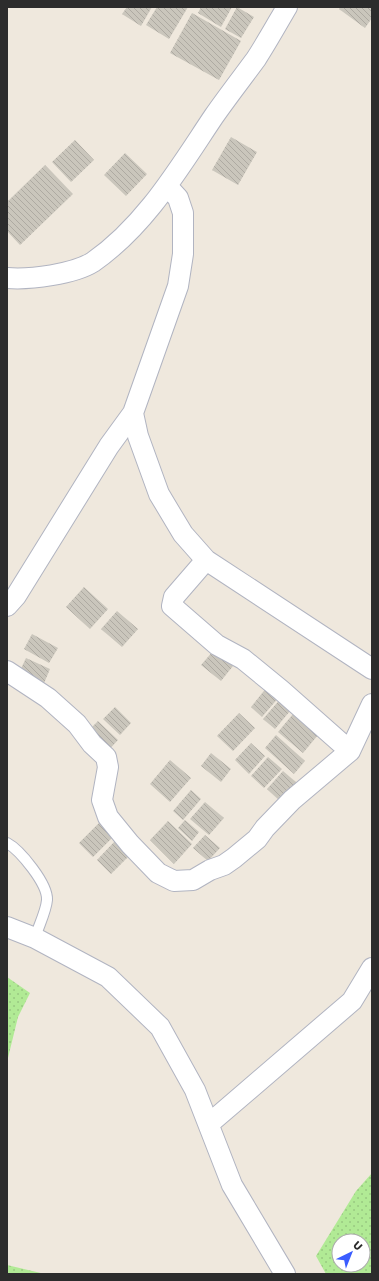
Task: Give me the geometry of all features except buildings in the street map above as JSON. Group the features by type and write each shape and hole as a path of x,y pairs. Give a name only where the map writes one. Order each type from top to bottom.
{"street":[{"path":"7,278 36,278 68,271 91,262 119,241 140,220 167,186 219,109 257,58 287,7"},
{"path":"7,606 16,596 109,446 133,413 178,286 183,254 183,213 178,198 167,186"},
{"path":"133,413 138,436 159,494 183,534 206,560 372,669"},
{"path":"206,560 174,597 172,606 217,645 243,659 281,690 350,751"},
{"path":"7,671 48,698 77,724 92,744 106,757 108,767 102,800 108,817 130,844 158,873 174,881 193,880 234,858 257,839 265,828 292,800 350,751 372,704"},
{"path":"7,927 35,938 108,977 160,1027 195,1090 210,1124 232,1185 285,1274"},
{"path":"210,1124 352,1001 372,968"}],"lane":[{"path":"7,843 14,847 30,866 41,883 47,899 35,938"}],"green space":[{"path":"7,977 30,993 18,1017 7,1062"},
{"path":"372,1173 372,1274 326,1274 316,1256 356,1191"},
{"path":"7,1265 45,1274 7,1274"}]}
